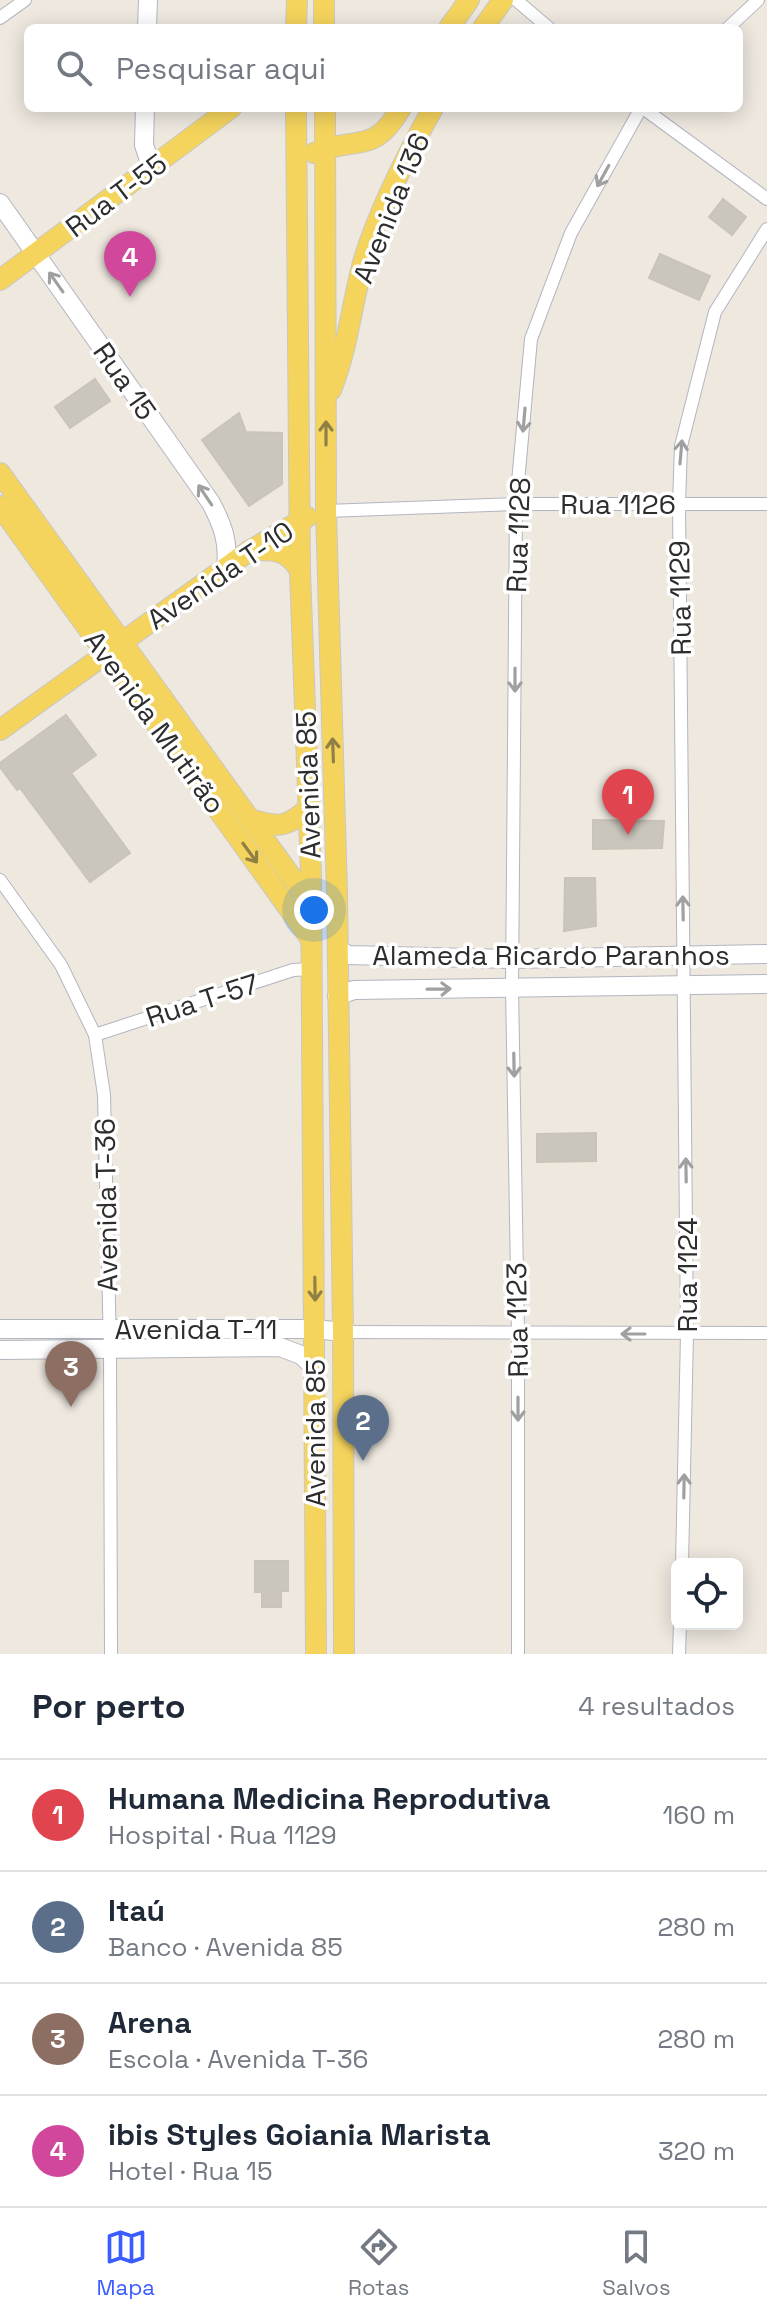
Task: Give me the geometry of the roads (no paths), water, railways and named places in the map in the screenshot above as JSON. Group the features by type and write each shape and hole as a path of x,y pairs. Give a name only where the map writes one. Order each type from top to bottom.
{"main road":[{"path":"147,24 148,0"},
{"path":"296,24 297,0"},
{"path":"324,0 324,24"},
{"path":"452,24 469,0"},
{"path":"486,24 503,0"},
{"path":"145,112 144,145 152,169"},
{"name":"Rua T-55","path":"0,280 226,112"},
{"name":"Avenida 85","path":"296,112 300,571 310,807 316,1654"},
{"name":"Avenida 136","path":"296,160 340,144 366,142 381,136 399,112"},
{"name":"Avenida 136","path":"327,401 340,366 365,258 407,155 431,112"},
{"name":"Avenida 85","path":"325,113 326,511 337,948 344,1654"},
{"name":"Avenida 136","path":"325,113 347,134 366,142"},
{"name":"Rua 15","path":"0,203 211,503 223,527 228,548 226,568"},
{"name":"Avenida Mutirão","path":"0,473 311,903"},
{"name":"Avenida Mutirão","path":"0,506 310,938"},
{"name":"Avenida T-10","path":"0,730 249,551 299,520 326,511"},
{"path":"249,551 281,551 295,562 300,571"},
{"path":"250,819 275,827 286,825 310,807"},
{"path":"311,903 321,919 326,1255 342,1272"},
{"name":"Alameda Ricardo Paranhos","path":"337,948 348,955 513,959 767,954"},
{"name":"Alameda Ricardo Paranhos","path":"337,996 354,990 767,984"},
{"name":"Avenida T-11","path":"0,1329 280,1347 301,1355 316,1369"},
{"name":"Avenida T-11","path":"0,1350 110,1338 315,1329 343,1332"},
{"path":"316,1369 343,1332"},
{"path":"316,1530 324,1553 325,1654"}],"street":[{"path":"0,18 25,0"},
{"path":"516,0 544,24"},
{"path":"732,24 758,0"},
{"name":"Rua 1128","path":"512,987 516,504 531,339 571,233 640,112"},
{"path":"647,112 767,199"},
{"name":"Rua 1129","path":"683,986 681,446 715,312 767,229"},
{"name":"Rua 1126","path":"326,511 516,504 767,504"},
{"name":"Avenida T-36","path":"0,880 61,965 95,1035 104,1095 110,1338 111,1654"},
{"name":"Rua T-57","path":"95,1035 293,970 311,969"},
{"name":"Rua 1124","path":"682,1558 687,1334 683,986"},
{"name":"Rua 1123","path":"512,987 518,1334 518,1654"},
{"path":"343,1332 767,1333"},
{"path":"679,1654 680,1630"}],"place":[{"name":"ibis Styles Goiania Marista","path":"130,297"},
{"name":"Humana Medicina Reprodutiva","path":"628,835"},
{"name":"Arena","path":"71,1407"},
{"name":"Itaú","path":"363,1461"}]}
